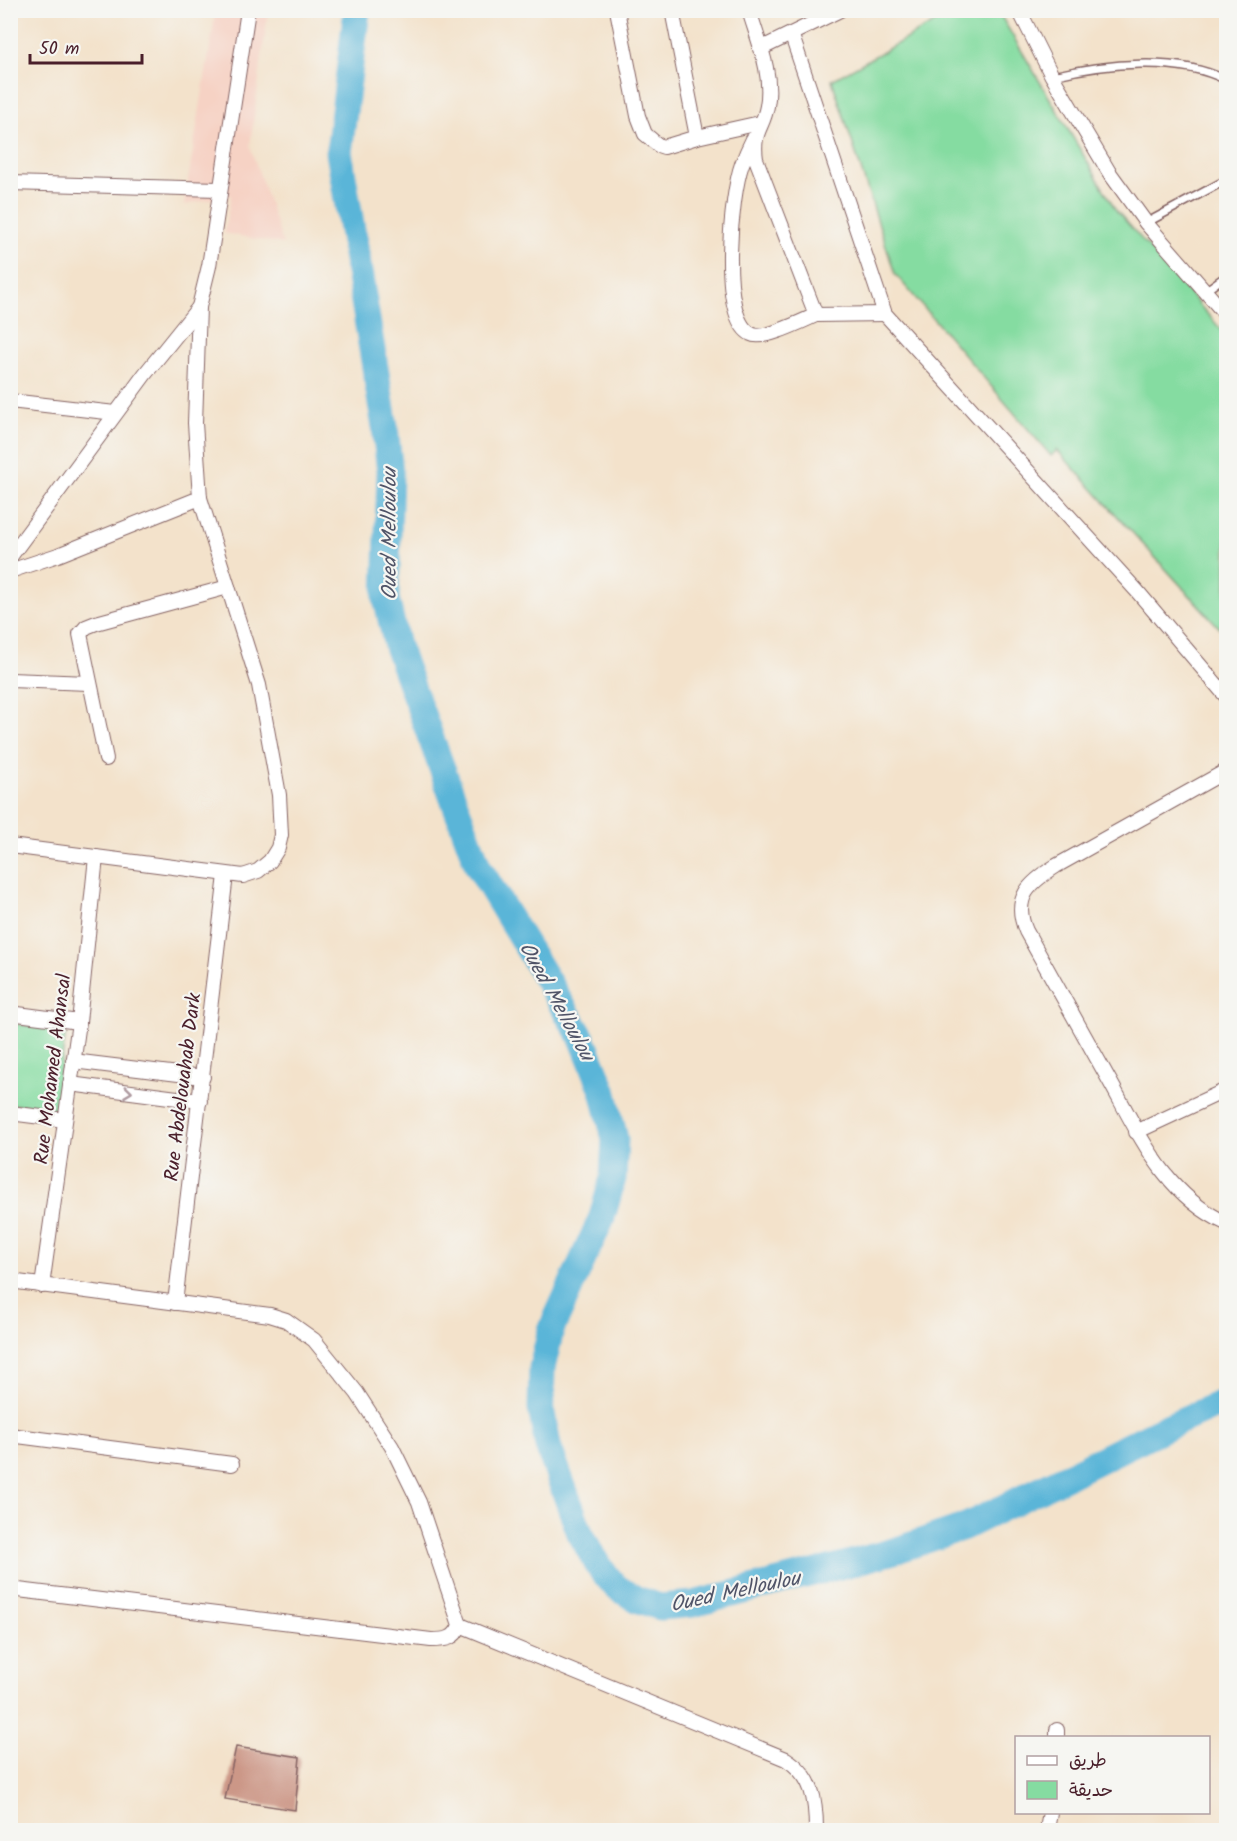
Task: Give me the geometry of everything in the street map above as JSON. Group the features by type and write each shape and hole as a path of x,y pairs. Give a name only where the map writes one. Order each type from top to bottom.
{"street":[{"path":"10,846 243,876 258,871 270,861 278,848 281,835 273,753 259,685 200,498 195,423 199,308 209,266 218,189 248,10"},
{"path":"617,10 638,116 645,134 664,147 697,137 757,129"},
{"path":"672,10 697,137"},
{"path":"749,10 767,70 769,90 767,109 741,166 734,204 730,271 736,314 751,334 762,337 816,315 885,314"},
{"path":"760,49 792,36 840,10"},
{"path":"1019,10 1052,76 1104,164 1146,223 1227,315"},
{"path":"792,36 885,314 1137,591 1227,696"},
{"path":"757,129 756,159 816,315"},
{"path":"10,183 218,189"},
{"path":"10,557 115,413 199,308"},
{"path":"10,401 115,413"},
{"path":"10,571 58,555 200,498"},
{"path":"106,759 80,634 86,627 228,587"},
{"path":"10,680 90,683"},
{"path":"1227,771 1041,875 1022,897 1020,905 1020,917 1026,931 1110,1080 1136,1132 1169,1182 1190,1201 1227,1223"},
{"name":"Rue Mohamed Ahansal","path":"42,1286 79,1022 96,857"},
{"name":"Rue Abdelouahab Dark","path":"175,1304 226,875"},
{"path":"10,1013 79,1022"},
{"path":"73,1061 203,1077"},
{"path":"70,1084 200,1101"},
{"path":"1136,1132 1226,1091"},
{"path":"10,1113 65,1120"},
{"path":"10,1281 270,1315 300,1328 314,1340 357,1393 412,1484 460,1625 457,1634 451,1638 431,1640 10,1589"},
{"path":"10,1435 232,1464"},
{"path":"460,1625 786,1759 799,1767 810,1781 816,1808 816,1830"},
{"path":"1047,1830 1050,1814"}],"lane":[{"path":"1052,76 1122,64 1178,68 1227,80"},
{"path":"1146,223 1227,180"},
{"path":"1205,291 1227,276"}],"shaded area":[{"path":"216,11 268,11 250,146 283,244 224,233 231,195 184,205"}],"green space":[{"path":"957,10 998,11 1116,210 1226,335 1226,635 1057,450 1051,456 895,274 832,80"},
{"path":"11,1023 66,1031 55,1111 11,1104"}],"building":[{"path":"236,1747 300,1757 295,1810 225,1799"}],"waterway":[{"name":"Oued Melloulou","path":"357,10 339,152 385,427 390,473 386,598 397,646 478,866 582,1038 603,1090 615,1139 613,1178 602,1217 551,1330 542,1368 541,1408 548,1446 580,1533 599,1567 616,1587 636,1599 660,1607 693,1604 844,1565 964,1527 1162,1429 1226,1401"}]}
